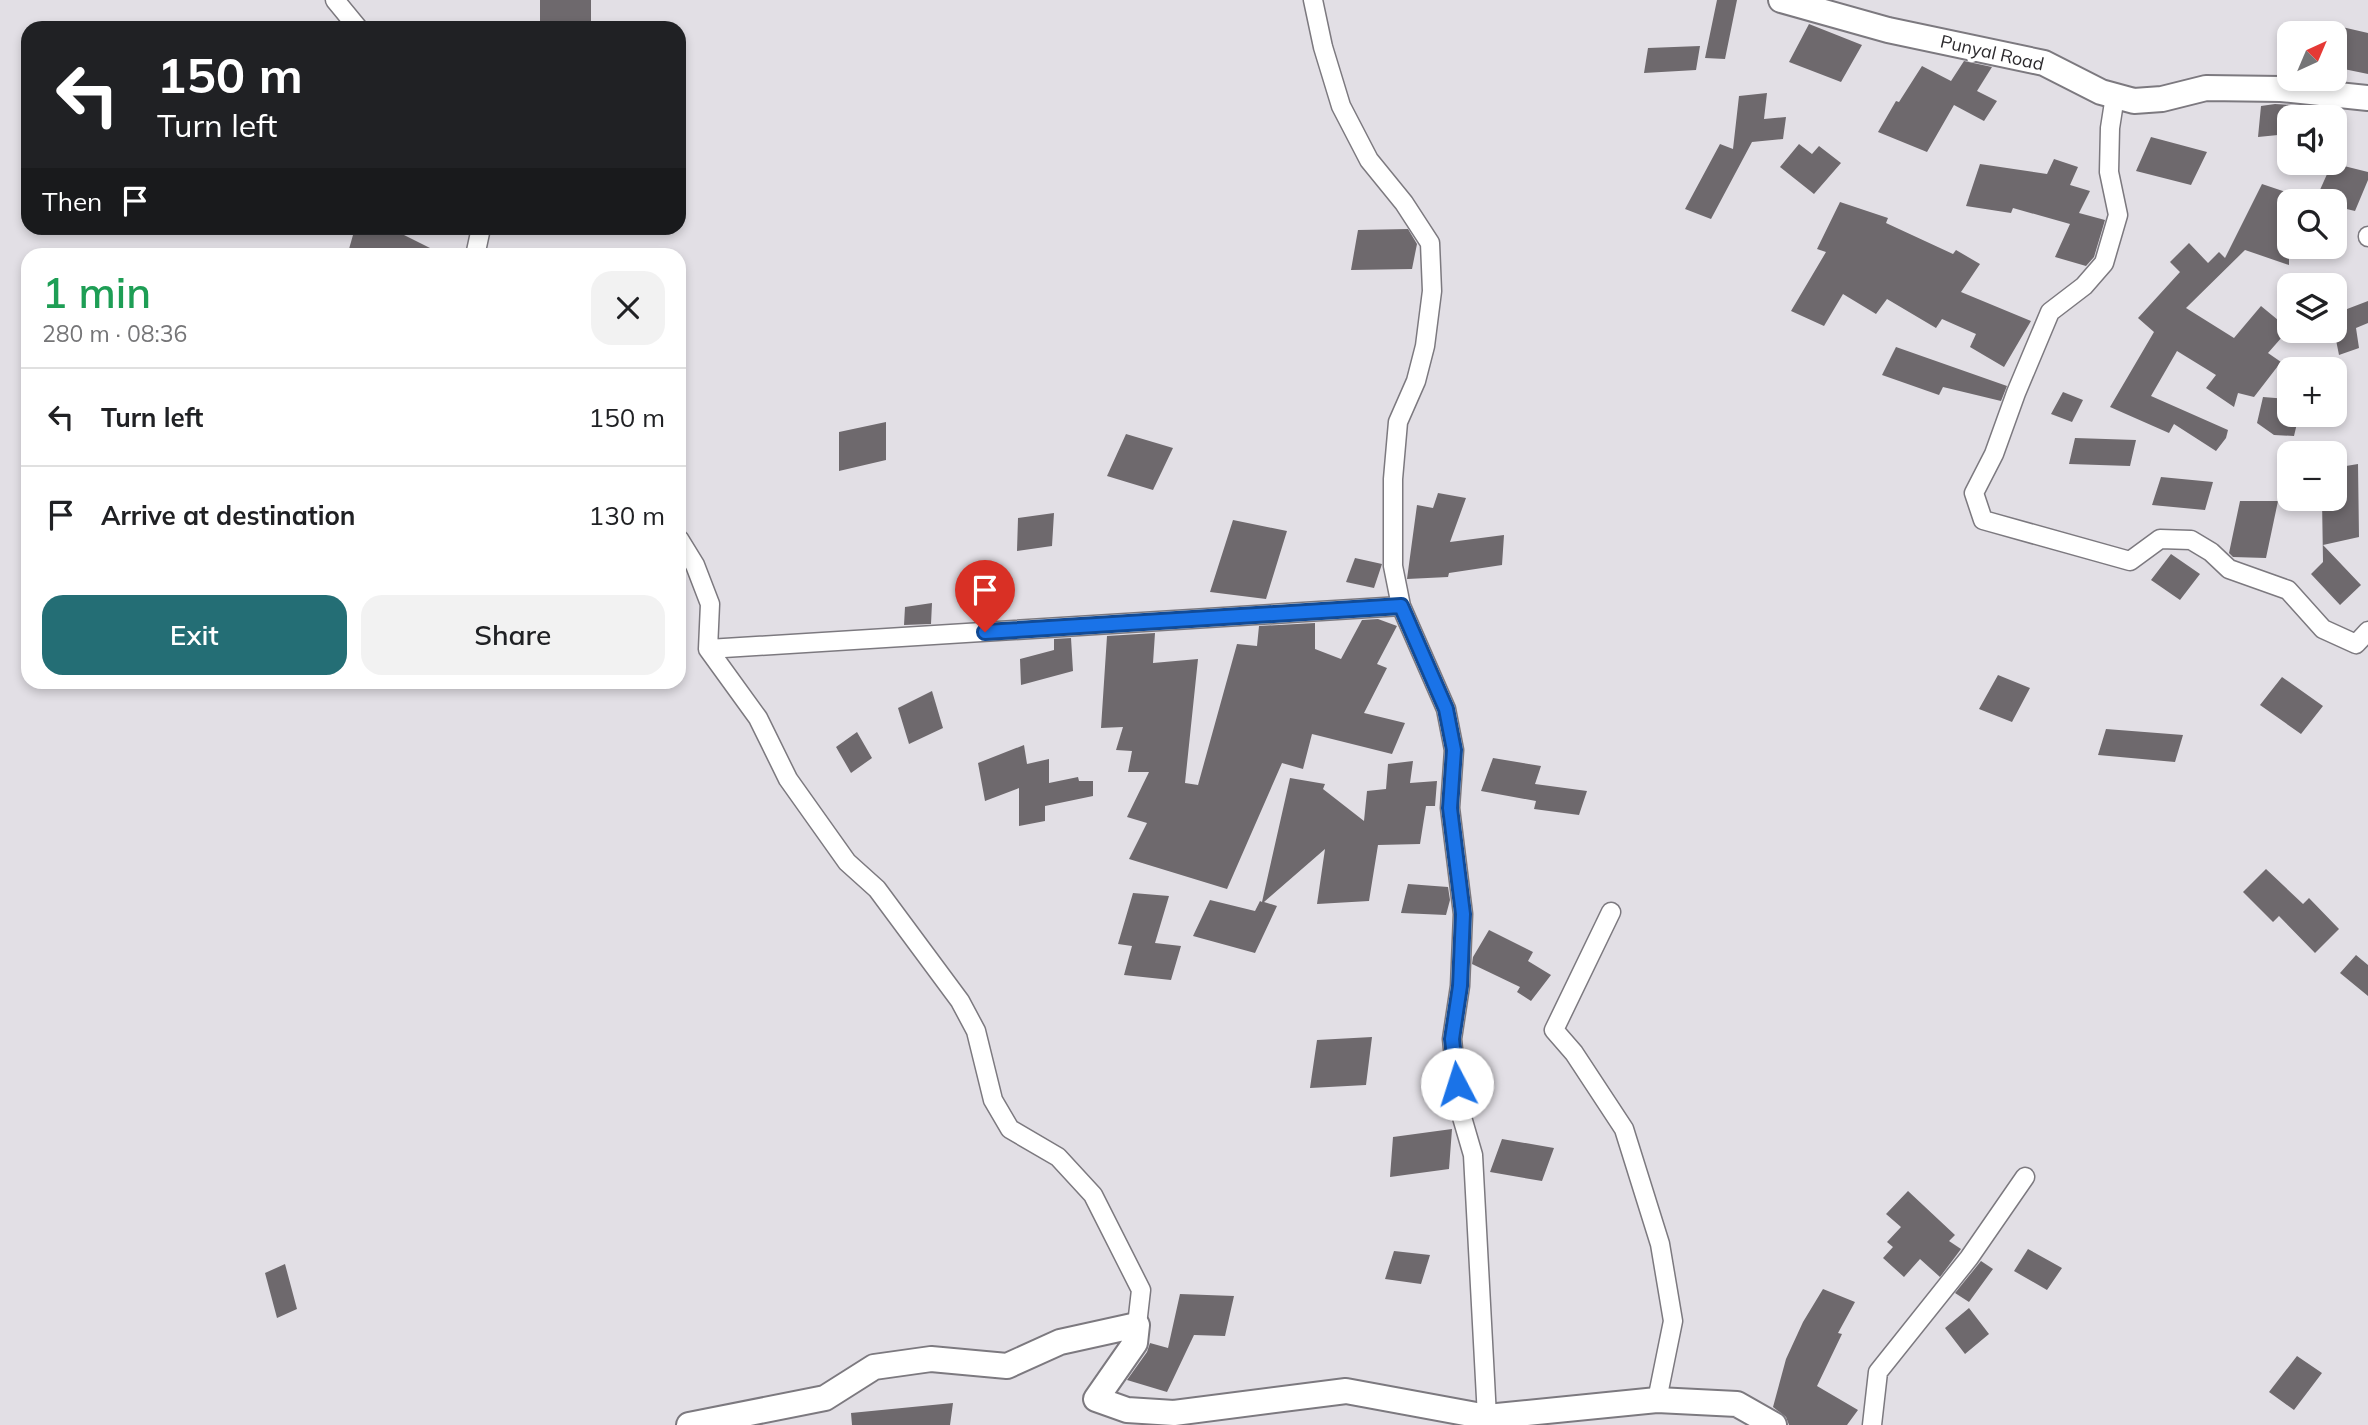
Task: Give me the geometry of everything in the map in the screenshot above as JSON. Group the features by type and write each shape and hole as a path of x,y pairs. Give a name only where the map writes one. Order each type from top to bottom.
{"street":[{"path":"335,0 352,21"},
{"path":"1313,0 1323,47 1341,106 1369,160 1404,203 1430,243 1432,291 1425,346 1416,381 1398,422 1392,554 1401,606 1446,709 1454,750 1450,808 1463,914 1460,986 1452,1039 1459,1107 1473,1155 1485,1421"},
{"name":"Punyal Road","path":"1780,0 1888,30 2044,63 2101,92 2134,101 2162,99 2206,88 2281,89 2368,98"},
{"path":"2115,96 2110,128 2109,172 2118,215 2104,263 2084,286 2050,312 1994,454 1974,493 1983,520 2130,561 2160,539 2191,540 2211,552 2229,569 2288,590 2323,629 2356,644 2368,631"},
{"path":"686,550 695,565 710,604 708,649 758,719 788,779 847,862 877,889 960,1001 976,1031 993,1100 1010,1129 1058,1157 1093,1195 1141,1290 1135,1343 1096,1399 1127,1410 1174,1413 1346,1391 1485,1421 1657,1400 1737,1404 1774,1425"},
{"path":"708,649 1401,606"},
{"path":"1611,912 1554,1030 1574,1053 1624,1129 1660,1244 1673,1321 1657,1400"},
{"path":"1872,1425 1878,1372 1969,1258 2025,1177"},
{"path":"689,1425 825,1398 874,1367 931,1359 1007,1366 1060,1342 1137,1325"}],"building":[{"path":"540,0 591,0 591,21 540,21"},
{"path":"1717,0 1737,0 1725,59 1705,58"},
{"path":"1809,24 1862,45 1841,82 1789,62"},
{"path":"2347,28 2368,33 2368,74 2347,70"},
{"path":"1700,46 1696,70 1644,73 1648,48"},
{"path":"1964,61 1992,67 1977,91 1997,101 1984,121 1954,105 1927,152 1878,132 1896,101 1899,102 1922,66 1951,81"},
{"path":"1767,93 1764,119 1786,117 1783,139 1752,142 1711,219 1685,209 1720,144 1733,149 1739,96"},
{"path":"2275,104 2294,105 2277,105 2277,135 2258,137 2261,106"},
{"path":"2151,137 2207,152 2191,185 2136,171"},
{"path":"1799,144 1812,154 1819,146 1841,163 1814,194 1780,167"},
{"path":"2054,159 2078,167 2070,185 2090,191 2079,213 2105,220 2094,257 2086,266 2055,257 2070,224 2013,208 2011,213 1966,206 1980,164 2047,174"},
{"path":"2347,167 2368,172 2368,180 2355,211 2347,209 2347,189 2320,189 2327,175 2347,175"},
{"path":"2262,184 2277,189 2277,259 2289,259 2289,265 2245,250 2186,308 2234,338 2261,306 2277,319 2277,343 2268,353 2277,359 2277,367 2254,397 2238,393 2234,407 2206,388 2216,375 2177,351 2151,396 2228,430 2226,438 2216,451 2174,424 2169,433 2110,407 2154,332 2138,318 2180,272 2170,262 2189,243 2208,263 2219,252 2225,258"},
{"path":"1840,202 1888,218 1886,223 1953,254 1956,250 1980,264 1961,292 2031,321 2004,367 1970,347 1976,334 1942,319 1936,328 1887,299 1876,314 1843,294 1824,326 1791,311 1826,252 1817,249"},
{"path":"1408,229 1417,244 1412,269 1351,270 1358,230"},
{"path":"353,235 404,235 430,248 349,248"},
{"path":"2368,301 2368,323 2356,328 2359,348 2339,355 2337,343 2347,343 2347,309"},
{"path":"1896,347 2007,386 2001,401 1943,387 1939,395 1882,375"},
{"path":"2063,392 2083,400 2072,422 2051,414"},
{"path":"2263,397 2277,398 2277,427 2296,427 2294,436 2274,435 2257,423"},
{"path":"886,422 886,460 839,471 839,432"},
{"path":"1126,434 1173,448 1153,490 1107,476"},
{"path":"2075,438 2136,440 2130,466 2069,464"},
{"path":"2358,464 2359,537 2323,545 2361,585 2340,605 2311,574 2323,562 2322,511 2347,511 2347,466"},
{"path":"2161,477 2213,482 2205,510 2152,505"},
{"path":"1438,493 1466,498 1450,542 1504,535 1502,565 1449,573 1448,577 1407,579 1417,505 1433,508"},
{"path":"2240,501 2277,501 2266,558 2233,557 2229,553"},
{"path":"1054,513 1052,546 1017,551 1018,518"},
{"path":"1233,520 1287,531 1266,599 1210,592"},
{"path":"2171,554 2200,574 2180,600 2151,580"},
{"path":"1355,558 1382,564 1374,588 1346,582"},
{"path":"932,603 931,624 904,625 905,607"},
{"path":"1378,619 1397,626 1377,664 1387,668 1364,713 1405,723 1392,754 1312,734 1303,769 1282,763 1227,889 1129,859 1147,823 1127,817 1149,772 1128,772 1132,751 1116,750 1123,727 1101,728 1107,636 1155,633 1153,663 1198,659 1185,783 1198,785 1237,644 1257,646 1259,626 1315,623 1315,649 1341,659 1362,620"},
{"path":"1071,638 1073,671 1021,685 1020,659 1054,650 1054,639"},
{"path":"1998,675 2030,688 2012,722 1979,709"},
{"path":"2282,677 2323,706 2301,734 2260,705"},
{"path":"932,691 943,728 909,744 898,708"},
{"path":"2106,729 2183,735 2175,762 2098,755"},
{"path":"857,732 872,758 851,773 836,747"},
{"path":"1024,745 1027,764 1049,759 1049,783 1078,777 1079,781 1093,781 1093,796 1045,806 1045,821 1019,826 1019,788 985,801 978,763"},
{"path":"1493,758 1541,766 1535,784 1587,791 1579,815 1534,809 1536,801 1481,791"},
{"path":"1413,761 1410,783 1437,781 1435,806 1426,806 1420,844 1378,845 1369,901 1317,904 1325,849 1264,902 1277,906 1255,953 1193,936 1210,900 1255,911 1260,901 1262,902 1290,778 1325,784 1323,789 1364,821 1367,791 1386,789 1388,764"},
{"path":"2266,869 2303,904 2309,898 2339,929 2315,953 2279,916 2273,922 2243,892"},
{"path":"1408,884 1448,887 1450,900 1446,915 1401,913"},
{"path":"1133,893 1169,896 1155,943 1181,946 1171,980 1124,975 1132,946 1118,944"},
{"path":"1489,930 1533,952 1528,961 1551,975 1531,1001 1517,992 1520,987 1472,964 1473,957"},
{"path":"2356,955 2368,965 2368,996 2340,973"},
{"path":"1372,1037 1366,1085 1310,1088 1317,1040"},
{"path":"1452,1129 1449,1169 1390,1177 1393,1137"},
{"path":"1502,1139 1554,1148 1542,1181 1490,1172"},
{"path":"1908,1191 1955,1235 1949,1241 1961,1249 1940,1277 1920,1259 1904,1277 1883,1258 1893,1247 1887,1242 1901,1227 1886,1214"},
{"path":"2028,1249 2062,1268 2047,1290 2014,1271"},
{"path":"1394,1251 1430,1255 1421,1284 1385,1279"},
{"path":"1981,1261 1993,1269 1969,1302 1955,1293"},
{"path":"285,1264 297,1309 277,1318 265,1273"},
{"path":"1823,1289 1855,1302 1838,1333 1842,1334 1817,1386 1858,1410 1847,1425 1789,1425 1786,1417 1773,1407 1786,1359 1803,1322"},
{"path":"1180,1294 1234,1296 1225,1336 1194,1335 1167,1392 1127,1380 1147,1352 1150,1343 1168,1348"},
{"path":"1969,1308 1989,1334 1965,1354 1945,1328"},
{"path":"2297,1356 2322,1373 2294,1410 2269,1392"},
{"path":"953,1403 950,1425 852,1425 851,1413"}],"route":[{"path":"985,632 1401,606 1446,709 1454,750 1450,808 1463,914 1460,986 1452,1039 1457,1084"}]}
